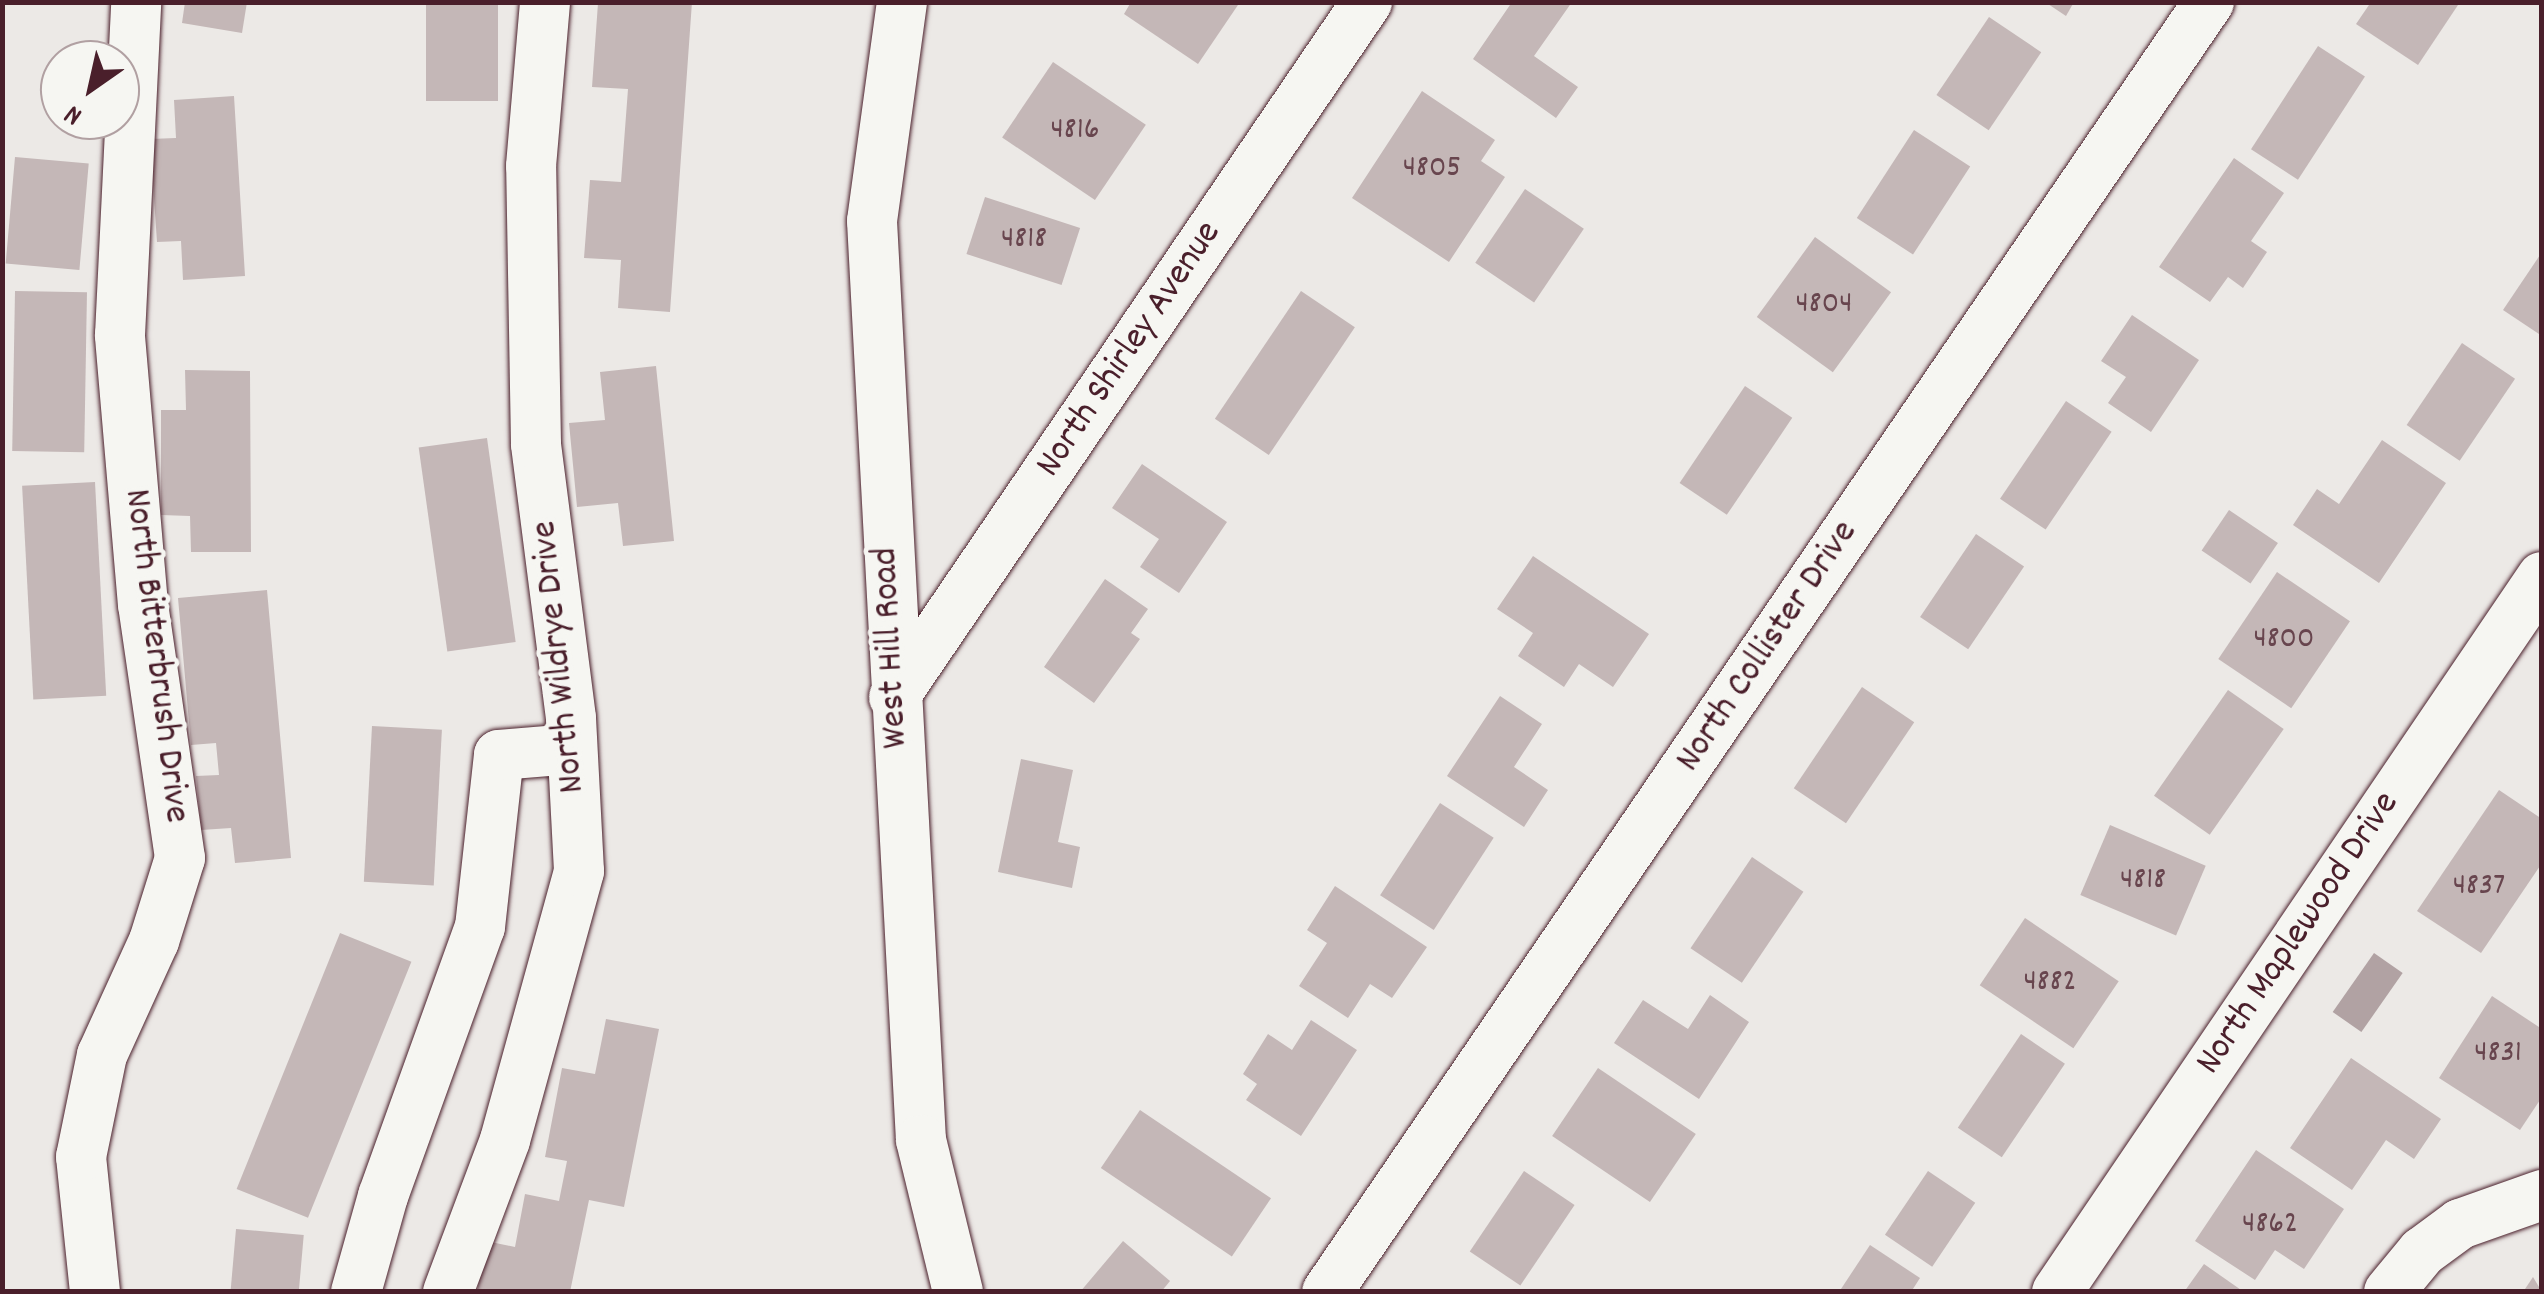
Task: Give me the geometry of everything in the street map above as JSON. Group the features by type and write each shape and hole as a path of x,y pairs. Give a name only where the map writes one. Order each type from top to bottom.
{"street":[{"name":"North Bitterbrush Drive","path":"96,1292 87,1256 85,1140 102,1055 154,941 180,858 143,606 120,335 136,2"},
{"name":"North Wildrye Drive","path":"448,1292 505,1140 579,871 572,749 536,444 531,166 545,2"},
{"name":"West Hill Road","path":"902,2 872,221 894,696 921,1140 958,1292"},
{"name":"North Shirley Avenue","path":"894,696 1366,2"},
{"name":"North Collister Drive","path":"1327,1292 2209,2"},
{"name":"North Maplewood Drive","path":"2056,1292 2542,578"},
{"path":"356,1292 383,1196 480,928 499,755 572,749"},
{"path":"2389,1292 2422,1252 2460,1224 2542,1195"}],"shaded area":[{"path":"2374,953 2403,973 2361,1032 2333,1012"}],"building":[{"path":"185,2 247,2 242,33 182,23"},
{"path":"426,2 498,2 498,101 426,101"},
{"path":"692,2 670,312 618,308 621,260 584,258 590,180 621,182 628,89 592,87 598,3"},
{"path":"1131,2 1240,2 1198,64 1124,14"},
{"path":"1512,2 1572,2 1534,56 1578,87 1556,118 1473,59"},
{"path":"2045,2 2074,2 2066,16"},
{"path":"2371,2 2460,2 2418,65 2356,24"},
{"path":"1989,17 2041,52 1989,130 1936,95"},
{"path":"2318,46 2365,76 2298,180 2251,149"},
{"path":"1053,62 1146,125 1095,200 1002,137"},
{"path":"1422,91 1495,140 1481,161 1505,177 1449,262 1352,198"},
{"path":"234,96 245,276 183,280 181,241 157,242 150,139 176,138 174,100"},
{"path":"1914,130 1970,166 1913,255 1857,218"},
{"path":"15,157 89,163 79,270 6,264"},
{"path":"2234,158 2284,193 2251,241 2267,252 2243,288 2228,277 2210,302 2159,267"},
{"path":"1525,189 1584,229 1534,302 1475,263"},
{"path":"985,197 1080,228 1062,285 966,254"},
{"path":"1815,237 1891,292 1833,372 1757,317"},
{"path":"2542,252 2542,336 2503,310"},
{"path":"15,291 87,292 84,452 12,451"},
{"path":"1301,291 1355,327 1269,455 1215,419"},
{"path":"2132,315 2199,360 2151,432 2108,403 2126,377 2101,361"},
{"path":"2462,343 2515,379 2460,461 2407,425"},
{"path":"656,366 674,541 623,546 618,503 577,507 569,423 605,420 600,372"},
{"path":"185,370 250,371 251,552 191,552 190,516 161,515 161,410 186,410"},
{"path":"1745,386 1792,418 1727,515 1680,483"},
{"path":"2066,401 2112,432 2046,530 2000,499"},
{"path":"487,438 516,642 447,652 419,448"},
{"path":"2382,440 2446,483 2379,583 2293,525 2317,489 2339,504"},
{"path":"1142,464 1227,522 1179,593 1140,567 1159,539 1112,508"},
{"path":"95,482 106,696 33,700 22,486"},
{"path":"2229,510 2278,543 2251,584 2202,551"},
{"path":"1976,534 2024,566 1968,649 1920,617"},
{"path":"1533,556 1649,634 1613,687 1579,664 1564,687 1518,656 1533,633 1497,609"},
{"path":"2277,572 2350,621 2291,708 2218,659"},
{"path":"1105,579 1148,609 1131,633 1140,639 1094,703 1044,667"},
{"path":"267,590 291,858 235,863 231,828 201,830 196,776 219,775 216,743 191,745 178,598"},
{"path":"1862,687 1914,722 1846,823 1794,788"},
{"path":"2228,690 2284,729 2210,835 2154,796"},
{"path":"1500,696 1542,724 1514,767 1548,790 1524,827 1447,776"},
{"path":"372,726 442,730 434,885 364,882"},
{"path":"1021,759 1073,770 1058,842 1080,847 1072,888 998,872"},
{"path":"2499,790 2542,819 2542,863 2481,953 2417,911"},
{"path":"1440,803 1494,838 1434,930 1380,895"},
{"path":"2110,825 2206,866 2176,936 2080,895"},
{"path":"1752,857 1803,892 1742,983 1690,948"},
{"path":"1335,886 1427,947 1392,998 1370,984 1348,1018 1299,986 1327,943 1307,930"},
{"path":"2025,918 2119,981 2073,1048 1980,985"},
{"path":"340,933 411,962 308,1218 237,1189"},
{"path":"1710,995 1749,1022 1699,1099 1614,1043 1643,1000 1688,1029"},
{"path":"2492,996 2542,1029 2542,1097 2520,1130 2439,1078"},
{"path":"606,1019 659,1029 624,1207 589,1200 570,1292 477,1292 486,1241 515,1247 525,1194 559,1201 567,1161 545,1157 562,1068 595,1074"},
{"path":"1311,1020 1357,1050 1301,1136 1246,1100 1257,1084 1243,1074 1268,1034 1292,1050"},
{"path":"2021,1034 2065,1064 2002,1157 1958,1128"},
{"path":"2351,1058 2441,1119 2414,1159 2386,1140 2352,1190 2290,1148"},
{"path":"1598,1068 1696,1134 1650,1202 1552,1136"},
{"path":"1140,1110 1271,1198 1232,1256 1101,1168"},
{"path":"2256,1150 2344,1209 2304,1269 2275,1250 2255,1280 2195,1241"},
{"path":"1524,1171 1575,1205 1520,1286 1470,1251"},
{"path":"1928,1171 1975,1203 1932,1267 1885,1235"},
{"path":"236,1229 304,1235 299,1292 231,1292"},
{"path":"1123,1241 1170,1281 1161,1292 1080,1292"},
{"path":"1870,1245 1920,1278 1911,1292 1839,1292"},
{"path":"2204,1264 2244,1292 2184,1292"},
{"path":"2533,1277 2542,1292 2523,1292"}]}
